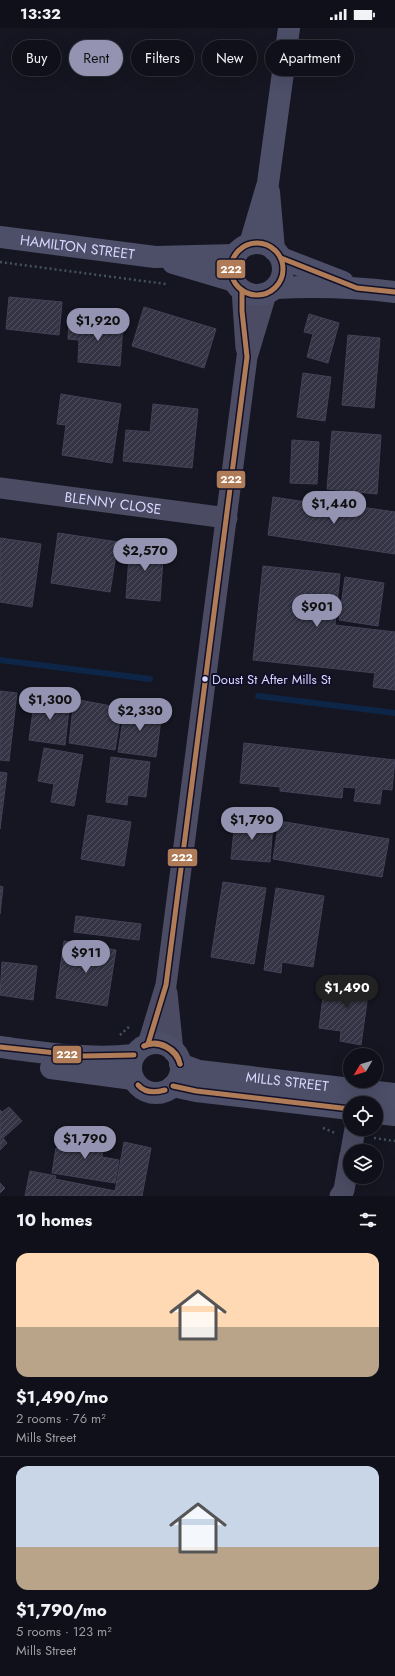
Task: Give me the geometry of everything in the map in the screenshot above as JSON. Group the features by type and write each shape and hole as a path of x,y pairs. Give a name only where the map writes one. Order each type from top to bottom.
{"street":[{"path":"247,357 238,286 231,268 243,249 268,183 289,28"},
{"path":"166,984 180,1072 178,1079 173,1086 160,1093 144,1090 133,1079 131,1063 141,1050 166,984 247,357 270,291 281,280 283,273 277,254 273,230 268,183"},
{"name":"HAMILTON STREET","path":"0,237 155,257 238,286"},
{"path":"243,249 263,244 277,254 357,288"},
{"name":"HAMILTON STREET","path":"155,257 243,249"},
{"path":"238,286 249,294 258,296 270,291 297,287 357,288 395,292"},
{"name":"BLENNY CLOSE","path":"0,488 227,518"},
{"path":"0,1047 100,1058 141,1050 161,1044 177,1057"},
{"name":"MILLS STREET","path":"177,1057 199,1071 354,1096"},
{"path":"0,1061 133,1079"},
{"name":"MILLS STREET","path":"173,1086 196,1091 343,1108"},
{"name":"MILLS STREET","path":"372,1096 395,1094"},
{"path":"383,1114 395,1115"},
{"path":"340,1196 344,1190 345,1184"}],"path":[{"path":"0,262 173,284"},
{"path":"118,1036 133,1024"}],"building":[{"path":"9,297 62,302 59,335 6,329"},
{"path":"144,307 216,329 204,368 132,346"},
{"path":"309,314 339,323 328,363 307,357 313,334 304,332"},
{"path":"69,321 123,325 120,366 78,362 79,340 68,339"},
{"path":"348,335 380,338 374,408 342,405"},
{"path":"303,373 331,377 325,421 297,417"},
{"path":"61,394 121,404 112,463 62,455 66,425 57,424"},
{"path":"153,404 198,409 192,468 123,461 126,430 150,432"},
{"path":"332,431 381,435 377,494 327,489"},
{"path":"292,440 319,442 317,484 290,483"},
{"path":"273,497 313,503 314,500 395,512 395,554 268,535"},
{"path":"58,533 118,542 110,592 51,583"},
{"path":"0,538 41,544 32,607 0,602"},
{"path":"130,543 164,546 160,601 126,598"},
{"path":"263,566 340,574 335,625 395,632 395,690 373,687 375,673 253,660"},
{"path":"345,577 384,583 378,626 339,620"},
{"path":"0,691 17,693 9,761 0,760"},
{"path":"35,697 70,701 65,745 29,740"},
{"path":"74,699 122,708 115,750 69,743"},
{"path":"125,707 162,712 156,757 118,752"},
{"path":"244,743 395,760 392,790 382,789 380,804 354,801 356,788 343,787 342,798 280,791 280,787 240,783"},
{"path":"44,748 83,755 74,806 51,802 54,784 38,781"},
{"path":"111,757 150,762 146,797 128,795 127,805 106,802"},
{"path":"0,772 7,773 0,829"},
{"path":"88,815 131,822 124,866 81,859"},
{"path":"235,820 273,824 270,862 231,859"},
{"path":"279,821 389,839 382,877 273,859"},
{"path":"223,882 266,888 254,964 211,957"},
{"path":"0,886 3,887 0,914"},
{"path":"276,888 324,896 313,967 282,962 281,973 264,970"},
{"path":"76,916 141,924 139,940 74,932"},
{"path":"64,941 116,950 107,1006 56,998"},
{"path":"2,962 37,966 33,1000 0,995"},
{"path":"338,975 370,980 361,1045 340,1041 341,1031 319,1028 323,997 335,999"},
{"path":"9,1107 22,1121 3,1138 7,1143 0,1150 0,1110 2,1112"},
{"path":"71,1134 104,1139 102,1157 119,1160 115,1183 52,1173 56,1148 69,1150"},
{"path":"124,1142 151,1148 142,1196 25,1196 30,1171 56,1176 55,1179 115,1191"},
{"path":"0,1183 5,1188 0,1193"}],"waterway":[{"path":"0,660 150,679"},
{"path":"258,696 395,713"}],"transit line":[{"name":"222","path":"257,243 271,247 279,255 283,269 279,283 271,291 257,295 243,291 235,283 231,269 235,255 243,247 257,243"},
{"name":"222","path":"281,258 357,288 395,292"},
{"name":"222","path":"148,1044 166,985 247,357 242,311 242,290"},
{"name":"222","path":"144,1046 155,1043 166,1046 176,1054 180,1064"},
{"name":"222","path":"144,1046 155,1044 166,1047 174,1054 180,1064"},
{"name":"222","path":"0,1047 84,1056 134,1055"},
{"name":"222","path":"138,1085 144,1090 150,1092 165,1090"},
{"name":"222","path":"173,1086 196,1091 343,1108"}],"place":[{"name":"Doust St After Mills St","path":"205,679"}]}
